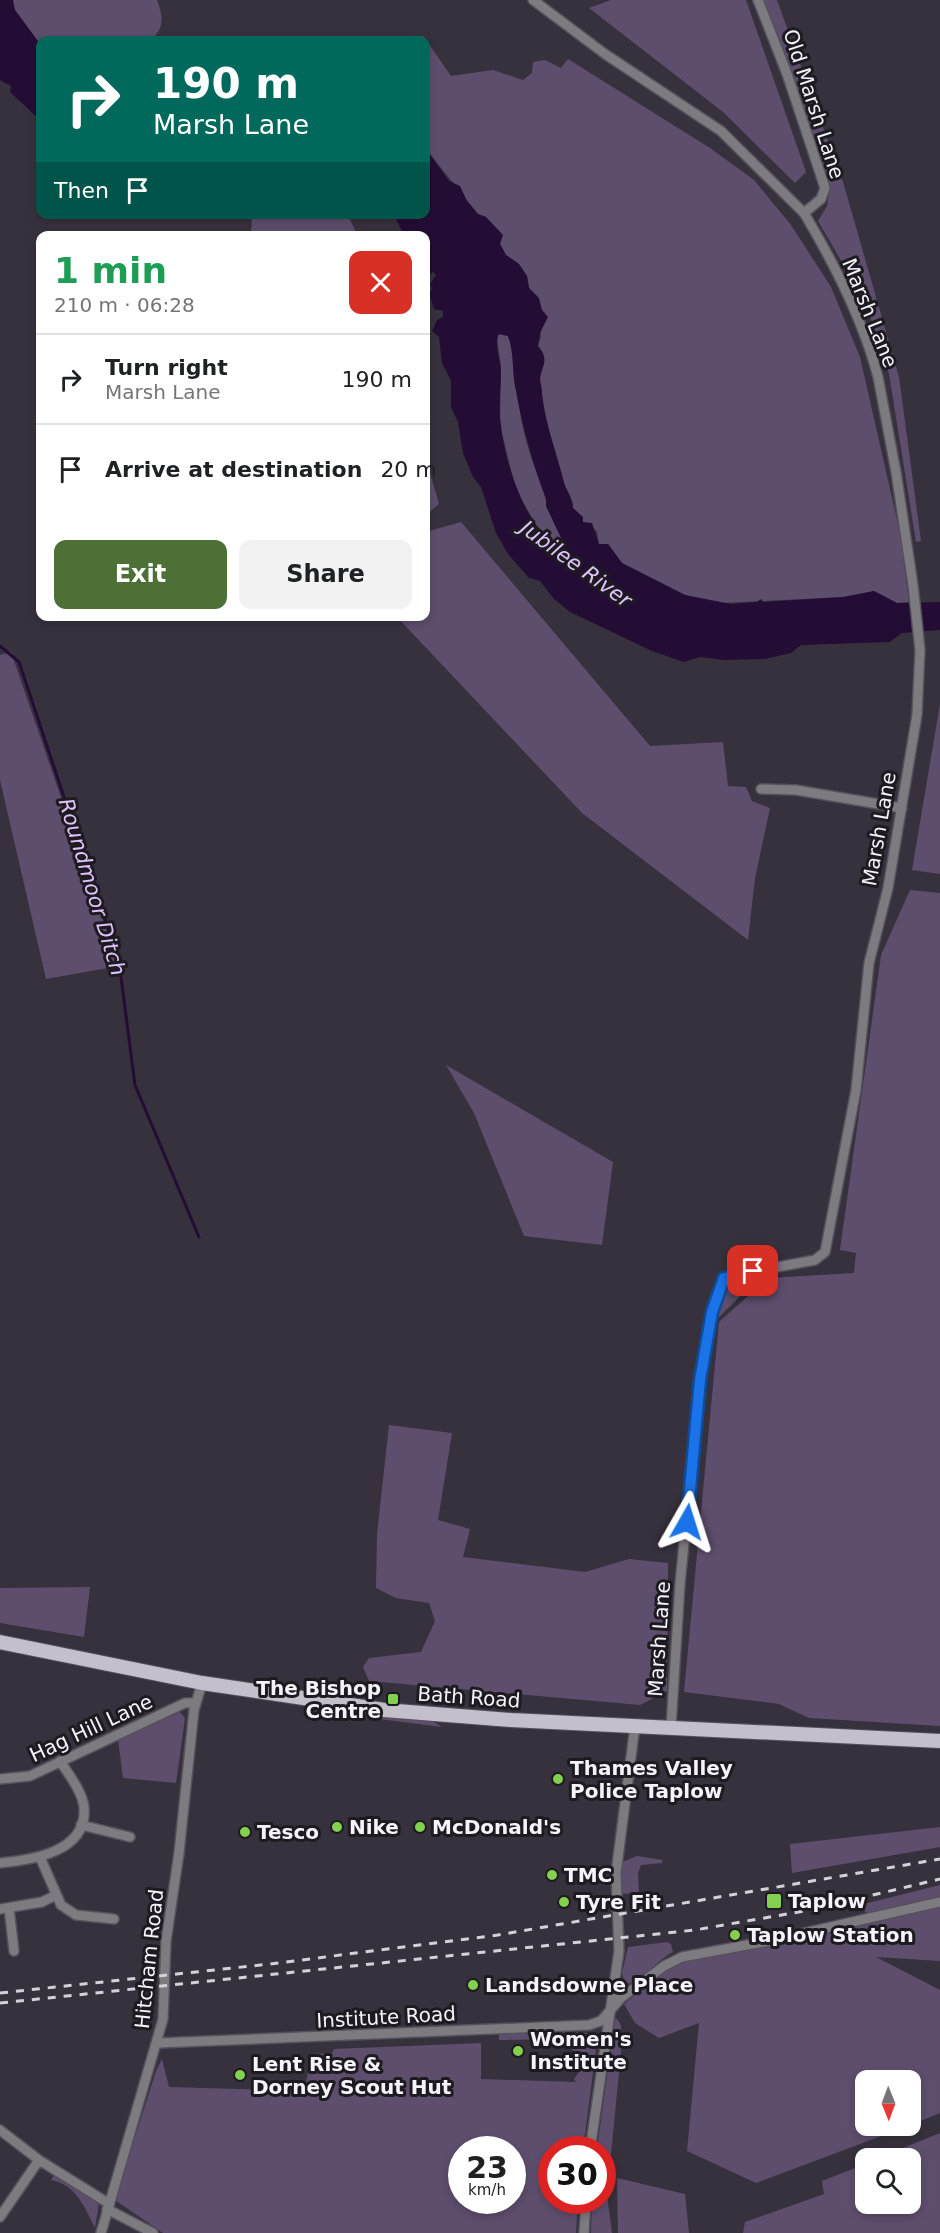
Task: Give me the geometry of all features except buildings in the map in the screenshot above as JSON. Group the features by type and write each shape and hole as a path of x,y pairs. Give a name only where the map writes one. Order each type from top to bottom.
{"main road":[{"name":"Bath Road","path":"0,1642 202,1683 384,1710 635,1726 940,1741"}],"street":[{"name":"Marsh Lane","path":"533,0 605,54 721,131 804,213 843,286 873,357 890,433 913,585 920,650 917,715 888,888 869,963 855,1090 825,1252 815,1260 724,1278 712,1312 700,1380 680,1584 671,1727"},
{"name":"Old Marsh Lane","path":"758,0 787,74 825,188 821,199 804,213"},
{"path":"761,789 796,790 902,808"},
{"name":"Hitcham Road","path":"101,2233 107,2206 158,2043 164,2013 166,1941 179,1853 196,1703 202,1683"},
{"name":"Hag Hill Lane","path":"0,1779 30,1776 185,1703 196,1703"},
{"path":"593,2136 620,1945 616,1873 635,1726"},
{"path":"0,1863 40,1857 57,1851 72,1840 81,1825 84,1807 78,1791 60,1761"},
{"path":"81,1825 130,1837"},
{"path":"40,1857 61,1905 76,1915 114,1919"},
{"path":"14,1951 4,1908 42,1902 56,1895"},
{"name":"Institute Road","path":"158,2043 569,2027 595,2024 627,1993 664,1966 682,1958 769,1941 940,1902"},
{"path":"0,2130 39,2160 107,2206 153,2233"},
{"path":"0,2217 39,2160"},
{"path":"584,2233 585,2214"}],"shaded area":[{"path":"12,0 157,0 162,19 155,36 36,36 36,39 15,10"},
{"path":"611,0 746,0 806,172 795,183 723,112 589,8"},
{"path":"759,0 777,0 843,182 899,377 921,541 916,542 889,374 873,324 853,281 818,221 827,206 830,188"},
{"path":"430,46 451,76 493,70 523,80 532,73 533,62 545,60 561,68 568,59 710,148 754,180 791,225 831,287 860,357 900,533 909,602 897,603 874,591 844,597 720,603 685,595 622,563 608,544 599,544 597,531 583,522 582,517 573,508 548,426 540,381 544,356 538,346 541,337 539,298 529,288 527,276 519,264 506,255 486,217 478,214 430,154"},
{"path":"252,219 350,219 355,231 251,231"},
{"path":"499,334 508,336 512,347 525,437 546,499 546,506 562,540 559,546 537,526 516,490 500,425 501,366 497,338"},
{"path":"430,473 439,504 430,512"},
{"path":"461,522 650,746 723,742 728,786 746,787 752,801 770,808 755,878 748,940 582,813 401,621 430,621 430,531"},
{"path":"11,652 119,966 46,979 0,780 0,655"},
{"path":"940,704 940,874 912,870"},
{"path":"910,890 940,893 940,1726 809,1718 779,1704 684,1692 719,1322 768,1278 854,1273 856,1253 840,1250 881,955"},
{"path":"446,1065 613,1162 602,1245 524,1236 474,1113"},
{"path":"764,1273 714,1322 720,1298 727,1285 740,1278"},
{"path":"389,1425 452,1433 438,1520 470,1529 463,1557 585,1572 629,1559 668,1563 667,1691 640,1705 369,1681 363,1667 369,1658 421,1652 435,1621 429,1603 396,1598 376,1588 377,1534"},
{"path":"90,1587 84,1637 0,1623 0,1588"},
{"path":"180,1712 185,1718 176,1783 123,1778 118,1739"},
{"path":"364,1713 415,1717 434,1722 442,1727 348,1715"},
{"path":"940,1827 940,1847 792,1873 790,1844"},
{"path":"637,1856 663,1860 662,1863 641,1865 638,1873 639,1893 620,1894 622,1862"},
{"path":"940,1885 940,1897 868,1915 860,1905"},
{"path":"940,1906 940,1961 876,1957 940,1990 940,2113 921,2121 921,2070 855,2070 855,2136 881,2136 756,2183 687,2151 699,2023 659,2038 635,2023 624,2004 666,1971 687,1961"},
{"path":"667,1942 671,1944 673,1952 636,1980 625,1984 622,1973 628,1947"},
{"path":"615,2019 617,2019 621,2025 621,2052 613,2136 599,2136"},
{"path":"580,2032 597,2035 585,2136 538,2136 538,2214 577,2214 576,2233 163,2233 115,2200 156,2071 162,2059 169,2087 304,2091 312,2054 332,2053 334,2049 481,2043 481,2079 576,2082 574,2079 579,2072 580,2056 572,2049 542,2040 499,2040 499,2034"},
{"path":"940,2133 940,2233 743,2233 745,2222 824,2194 822,2181 855,2168 855,2214 921,2214 921,2148 903,2148"},
{"path":"54,2175 99,2203 95,2228 79,2198 67,2186 51,2180"},
{"path":"617,2178 685,2194 689,2233 618,2233"},
{"path":"592,2214 610,2214 612,2233 591,2233"}],"water":[{"path":"0,0 13,0 15,10 36,39 36,116 10,92 11,86 0,80"},
{"name":"Jubilee River","path":"430,155 449,181 460,186 467,201 478,214 486,217 503,235 500,244 506,255 519,264 527,276 529,288 539,298 542,310 548,317 540,333 538,346 544,356 540,381 546,416 573,508 583,517 583,522 592,523 599,544 608,544 622,563 685,595 731,604 757,602 761,599 763,602 843,597 874,591 897,603 940,602 940,630 902,633 890,642 801,645 791,653 765,659 724,660 700,657 684,662 652,651 570,612 554,599 540,581 529,578 508,554 496,533 481,487 473,477 463,453 458,422 451,407 451,381 442,363 439,337 432,331 437,320 443,317 443,311 434,309 430,297 432,289 430,284 436,275 433,272 430,275 430,231 402,231 396,219 430,219","holes":["499,334 508,336 515,386 524,429 546,499 546,506 562,540 559,546 547,538 536,526 519,493 507,456 500,418 501,370 497,342"]}],"waterway":[{"name":"Roundmoor Ditch","path":"0,646 19,662 119,962 135,1085 199,1237"}],"railway":[{"path":"0,1993 270,1964 498,1935 940,1859"},
{"path":"0,2003 695,1930 810,1910 940,1879"}],"place":[{"name":"The Bishop Centre","path":"393,1699"},
{"name":"Thames Valley Police Taplow","path":"558,1779"},
{"name":"Nike","path":"337,1827"},
{"name":"McDonald's","path":"420,1827"},
{"name":"Tesco","path":"245,1832"},
{"name":"TMC","path":"552,1875"},
{"name":"Taplow","path":"774,1901"},
{"name":"Tyre Fit","path":"564,1902"},
{"name":"Taplow Station","path":"735,1935"},
{"name":"Landsdowne Place","path":"473,1985"},
{"name":"Women's Institute","path":"518,2051"},
{"name":"Lent Rise & Dorney Scout Hut","path":"240,2075"}],"route":[{"path":"687,1522 700,1380 712,1312 724,1278 753,1271"}]}
